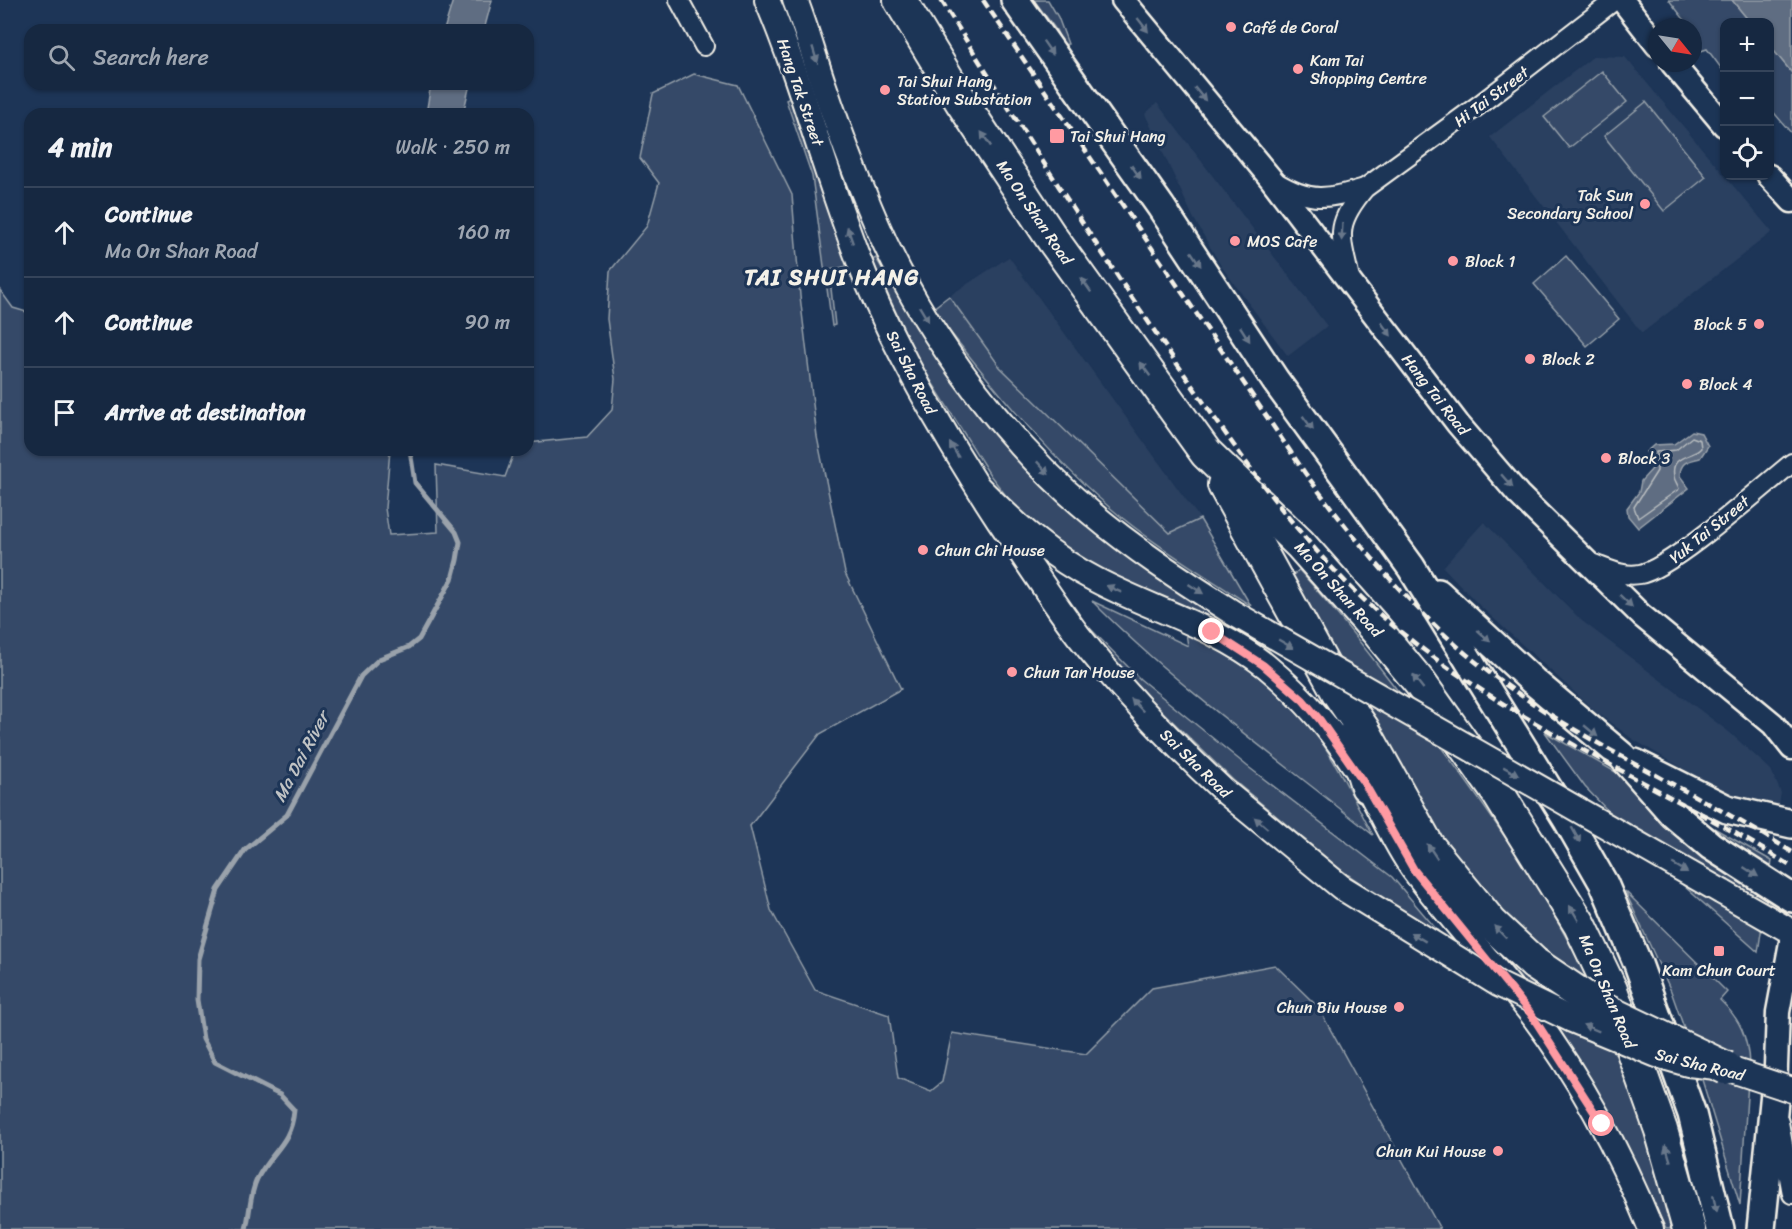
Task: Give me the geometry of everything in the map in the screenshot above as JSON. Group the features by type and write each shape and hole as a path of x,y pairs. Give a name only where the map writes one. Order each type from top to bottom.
{"highway":[{"name":"Ma On Shan Road","path":"900,0 961,101 1053,240 1206,453 1300,544 1420,683 1498,793 1545,866 1580,925 1611,990 1661,1130 1689,1229"},
{"path":"1206,453 1339,694 1363,729 1428,846 1468,897 1522,954 1576,993 1636,1026 1726,1068"},
{"path":"1339,694 1366,786"}],"main road":[{"name":"Hang Tak Street","path":"767,0 834,184"},
{"name":"Hang Tak Street","path":"795,0 857,174 886,244 917,304 961,372 1046,471 1090,512 1158,564 1235,614 1792,932"},
{"path":"1015,0 1161,207 1275,380 1411,567 1444,623 1495,700 1604,884 1630,941 1681,1079 1702,1151 1720,1229"},
{"name":"Sai Sha Road","path":"834,184 849,236 880,309 931,409 979,488 1060,610 1098,660 1170,740 1224,791 1341,887 1500,985 1572,1020 1657,1055 1696,1065 1726,1068 1786,1092"},
{"path":"979,488 1017,526 1071,566 1106,585 1212,632 1263,665 1303,700 1320,720 1366,786 1414,870 1531,1014 1582,1090 1620,1160 1651,1229"},
{"path":"1411,567 1533,681 1622,756 1664,805 1711,846 1792,898"},
{"path":"1622,756 1727,809 1792,824"},
{"path":"1761,1229 1786,1092"}],"street":[{"path":"679,0 704,46"},
{"name":"Hang Tai Road","path":"1124,0 1272,180 1471,439 1518,494 1642,616 1782,732 1792,748"},
{"name":"Hi Tai Street","path":"1351,282 1341,242 1341,227 1351,205 1365,188 1479,105 1615,0"},
{"path":"1622,0 1648,33"},
{"path":"1680,72 1720,119"},
{"name":"Hi Tai Street","path":"1272,180 1309,198 1331,197 1365,188"},
{"path":"1773,180 1792,201"},
{"name":"Yuk Tai Street","path":"1584,560 1621,574 1641,574 1661,567 1792,463"},
{"path":"1792,938 1778,1012 1786,1092 1779,1121 1792,1194"}],"shaded area":[{"path":"1034,0 1048,0 1058,17 1068,44 1063,45 1056,30"},
{"path":"1669,0 1732,0 1747,18 1720,18 1720,67 1707,49 1702,51 1702,18 1683,18"},
{"path":"1774,51 1792,73 1792,134 1774,113"},
{"name":"Tak Sun Secondary School","path":"1594,56 1625,57 1720,170 1720,180 1728,180 1772,232 1642,333 1490,137"},
{"path":"1602,71 1627,102 1569,148 1544,117"},
{"path":"694,74 738,85 792,195 800,296 817,437 845,573 901,689 820,734 750,826 771,910 815,990 889,1015 898,1078 931,1091 942,1082 952,1033 1086,1054 1152,988 1275,965 1318,1007 1440,1229 0,1229 0,290 13,308 24,311 24,456 389,456 385,508 389,535 438,532 436,465 505,477 513,456 534,456 534,442 587,437 612,410 615,379 607,319 610,271 647,226 659,183 640,158 653,94"},
{"path":"794,96 848,266 829,270 835,325 832,326 812,176 786,100"},
{"path":"1646,102 1706,177 1664,211 1604,136"},
{"name":"MOS Cafe","path":"1157,103 1327,326 1288,356 1221,266 1193,217 1145,114"},
{"path":"1566,256 1619,319 1587,346 1534,284"},
{"path":"1009,257 1200,519 1170,534 1000,367 949,296"},
{"path":"876,258 930,349 1016,458 1068,509 1118,550 1268,649 1280,666 1096,571 1039,530 1011,502 990,475 918,360 872,260"},
{"path":"949,296 1000,367 1170,533 1200,519 1251,606 1142,533 1083,484 1037,436 932,309"},
{"path":"1484,522 1582,621 1729,732 1771,770 1781,793 1778,811 1772,820 1634,740 1596,712 1480,606 1443,567"},
{"path":"1299,570 1354,634 1437,741 1497,825 1552,913 1600,1004 1621,1052 1644,1117 1678,1229 1666,1229 1613,1118 1554,1020 1484,935 1494,910 1411,799 1292,576"},
{"path":"1092,601 1188,646 1186,633 1236,661 1282,695 1308,723 1326,749 1373,835 1194,693"},
{"path":"1075,613 1140,679 1247,766 1392,877 1449,944 1340,869 1233,780 1133,683"},
{"path":"1545,732 1772,861 1758,952 1656,861 1585,787"},
{"path":"1625,891 1727,992 1720,1000 1733,1014 1745,1037 1749,1065 1740,1205 1700,1073 1671,991"}],"water":[{"path":"453,0 492,0 486,24 446,24"},
{"path":"1732,0 1792,0 1792,73 1774,51 1774,18 1747,18"},
{"path":"430,90 469,90 464,108 427,108"},
{"path":"1692,431 1701,433 1708,446 1700,458 1686,462 1680,471 1680,476 1689,488 1638,528 1628,516 1627,508 1639,492 1641,481 1652,469 1652,463 1646,452 1654,445 1674,444"}],"waterway":[{"name":"Ma Dai River","path":"246,1229 251,1197 257,1179 285,1140 294,1110 280,1095 215,1062 203,1039 197,1000 198,959 218,890 245,850 287,815 361,676 379,659 409,647 419,639 452,579 460,542 456,532 415,483 411,456"}],"railway":[{"path":"941,0 1089,233 1207,407 1258,479 1342,578 1373,609 1407,637 1499,701 1792,867"},
{"path":"983,0 1305,473 1361,545 1400,590 1465,653 1542,710 1792,852"}],"place":[{"name":"Café de Coral","path":"1231,27"},
{"name":"Kam Tai Shopping Centre","path":"1298,69"},
{"name":"Tai Shui Hang Station Substation","path":"885,90"},
{"name":"Tai Shui Hang","path":"1057,136"},
{"name":"Tak Sun Secondary School","path":"1645,204"},
{"name":"MOS Cafe","path":"1235,241"},
{"name":"Block 1","path":"1453,261"},
{"name":"Block 5","path":"1759,324"},
{"name":"Block 2","path":"1530,359"},
{"name":"Block 4","path":"1687,384"},
{"name":"Block 3","path":"1606,458"},
{"name":"Chun Chi House","path":"923,550"},
{"name":"Chun Tan House","path":"1012,672"},
{"name":"Kam Chun Court","path":"1719,951"},
{"name":"Chun Biu House","path":"1399,1007"},
{"name":"Chun Kui House","path":"1498,1151"}],"district":[{"name":"TAI SHUI HANG","path":"832,277"}],"route":[{"path":"1212,632 1234,644 1285,682 1320,720 1366,786 1389,830 1414,870 1531,1014 1602,1124"}]}
